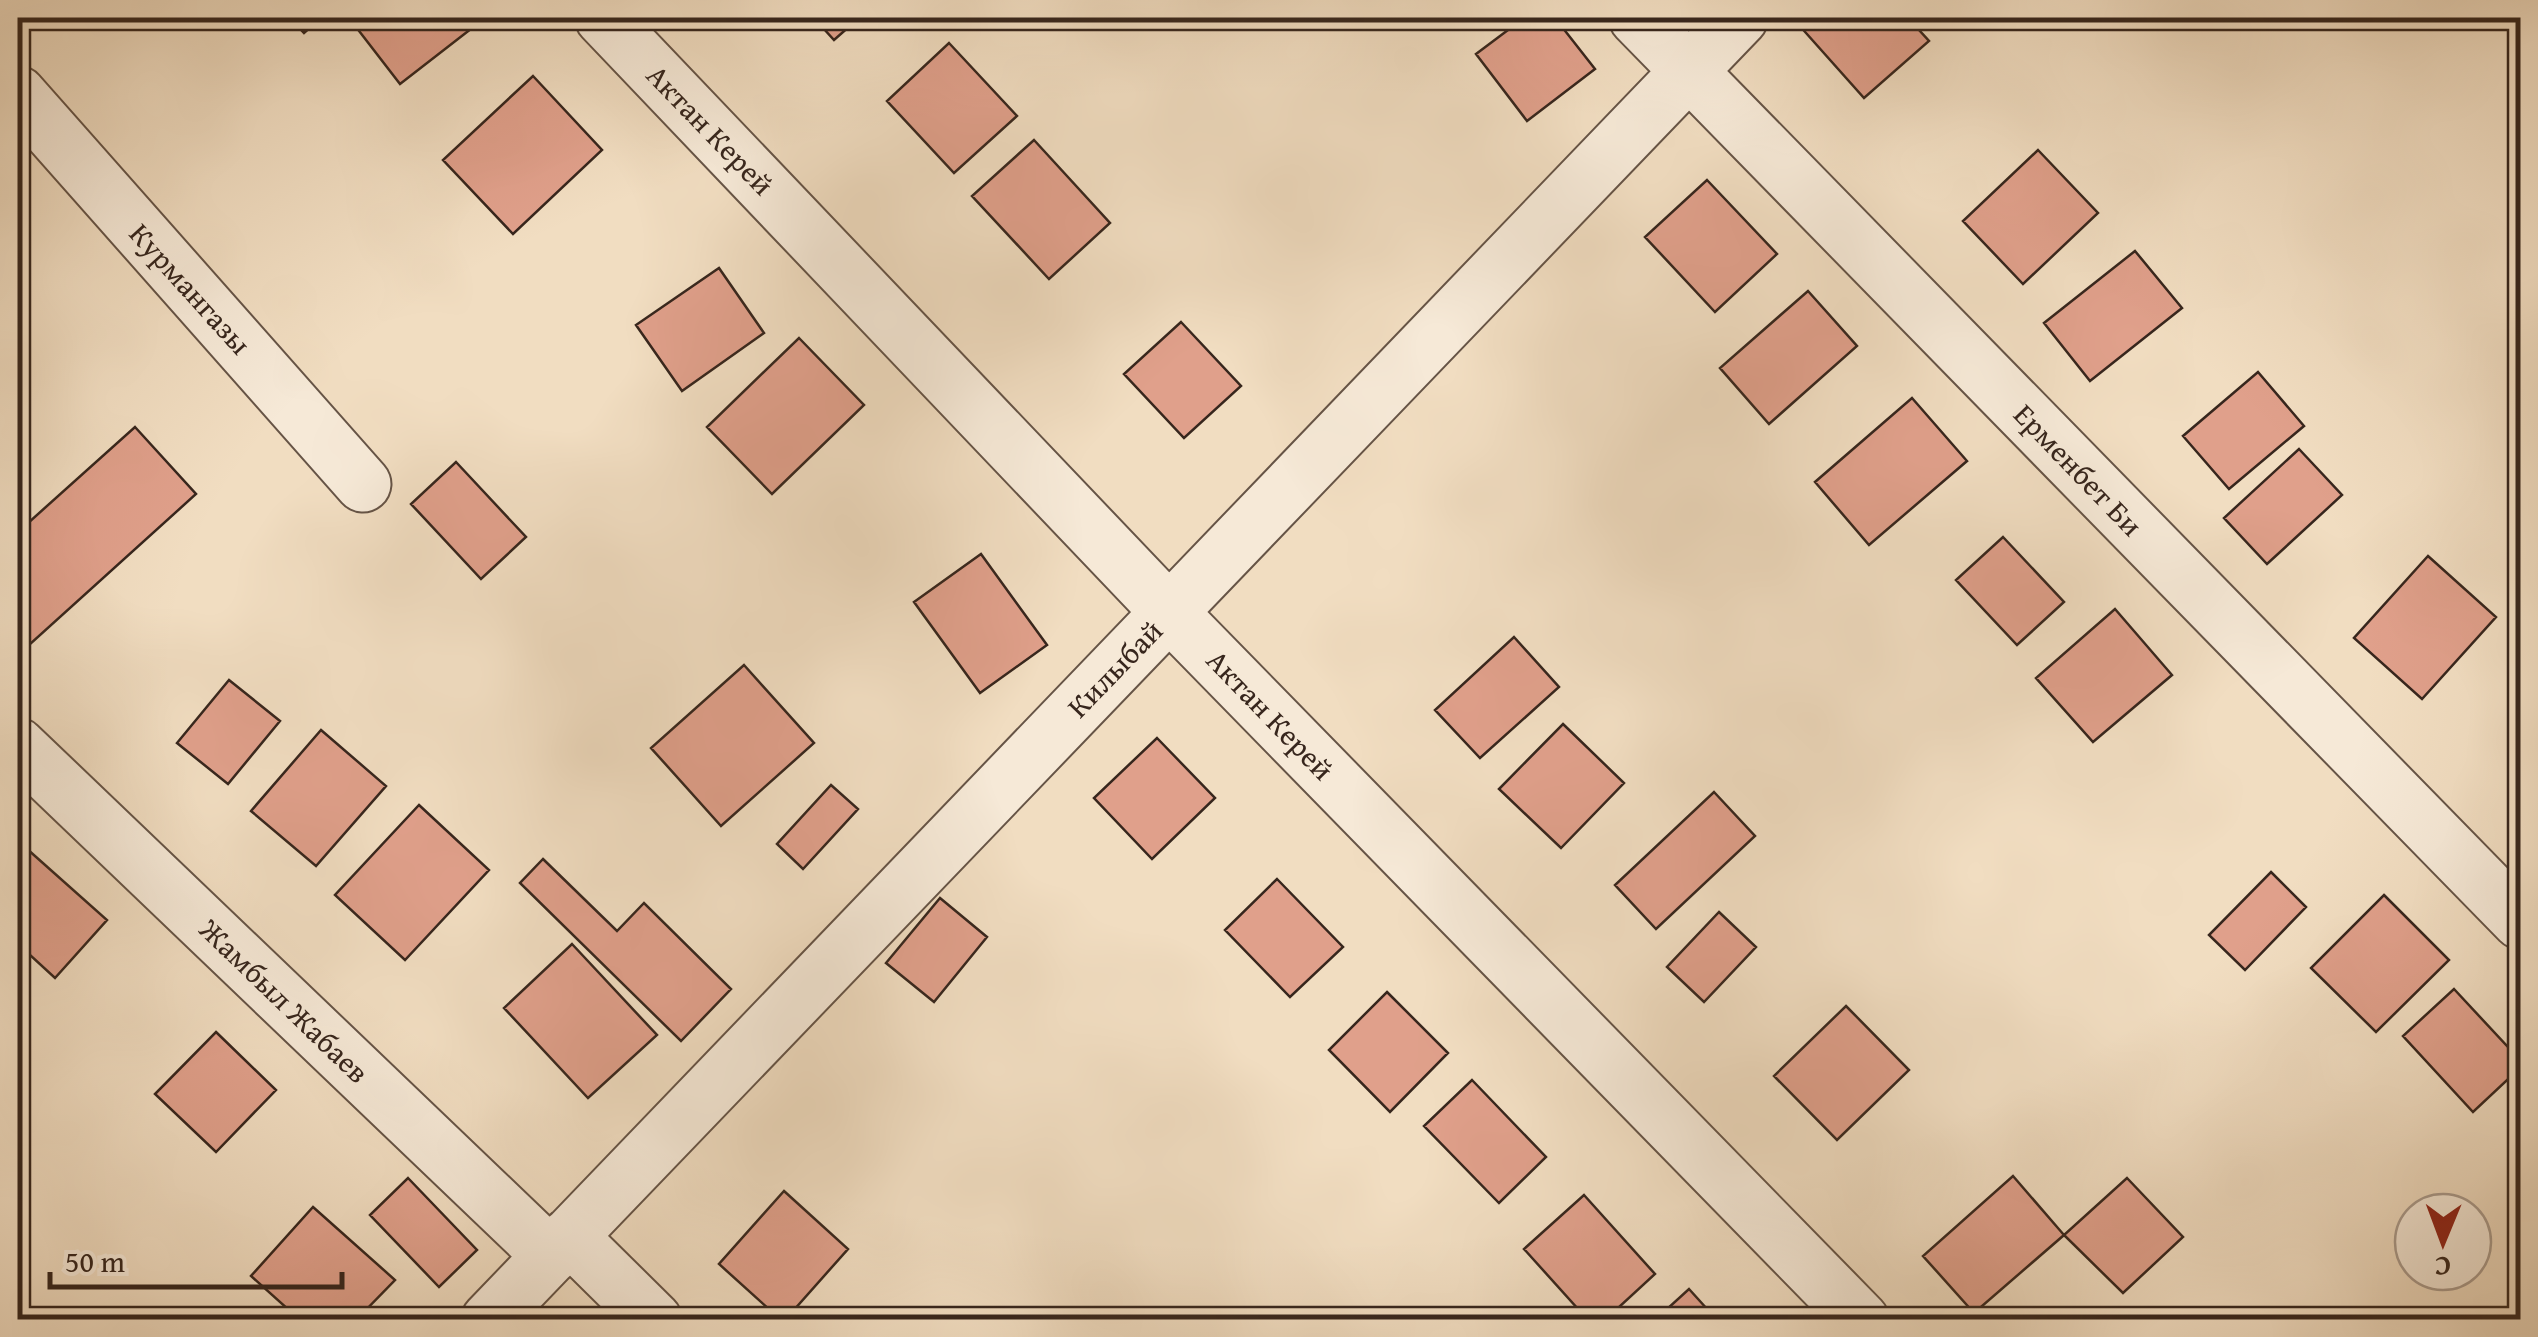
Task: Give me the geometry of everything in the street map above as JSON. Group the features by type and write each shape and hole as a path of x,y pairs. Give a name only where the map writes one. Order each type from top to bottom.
{"street":[{"name":"Актан Керей","path":"603,18 1169,612 1861,1320"},
{"name":"Ерменбет Би","path":"1637,18 2520,920"},
{"name":"Килыбай","path":"489,1320 1740,18"},
{"name":"Курмангазы","path":"18,94 363,484"},
{"name":"Жамбыл Жабаев","path":"18,746 560,1246 654,1320"}],"building":[{"path":"290,18 321,18 304,33"},
{"path":"368,18 485,18 400,84 356,27"},
{"path":"814,18 859,18 834,40"},
{"path":"1524,18 1555,18 1595,69 1527,121 1476,54"},
{"path":"1806,18 1908,18 1929,41 1864,98 1798,24"},
{"path":"949,43 1017,116 954,173 887,101"},
{"path":"533,76 602,150 513,234 443,160"},
{"path":"1034,140 1110,223 1049,279 972,196"},
{"path":"2038,150 2098,213 2023,284 1963,221"},
{"path":"1707,180 1777,254 1715,312 1645,237"},
{"path":"2135,251 2182,308 2090,381 2044,323"},
{"path":"719,268 764,333 682,391 636,325"},
{"path":"1808,291 1857,346 1769,424 1720,368"},
{"path":"1181,322 1241,386 1184,438 1124,374"},
{"path":"799,338 864,405 772,494 707,427"},
{"path":"2258,372 2304,426 2229,489 2183,436"},
{"path":"1912,398 1967,461 1869,545 1815,482"},
{"path":"135,427 196,494 18,655 18,532"},
{"path":"2299,449 2342,495 2267,564 2224,518"},
{"path":"456,462 526,537 481,579 411,504"},
{"path":"2003,537 2064,602 2017,645 1956,580"},
{"path":"981,554 1047,645 980,693 914,602"},
{"path":"2428,556 2496,617 2422,699 2354,638"},
{"path":"2115,609 2172,675 2093,742 2036,678"},
{"path":"1514,637 1559,687 1480,758 1435,710"},
{"path":"744,665 814,743 721,826 651,748"},
{"path":"229,680 280,721 228,784 177,743"},
{"path":"1563,724 1624,783 1561,848 1499,789"},
{"path":"321,730 386,786 316,866 251,811"},
{"path":"1157,738 1215,798 1152,859 1094,798"},
{"path":"831,785 858,809 803,869 777,844"},
{"path":"1714,792 1755,836 1656,929 1615,885"},
{"path":"419,805 489,870 405,960 335,895"},
{"path":"26,848 107,920 55,978 18,944 18,857"},
{"path":"543,859 617,931 644,903 731,989 681,1041 520,883"},
{"path":"2271,872 2306,907 2245,970 2209,935"},
{"path":"1277,879 1343,947 1290,997 1225,930"},
{"path":"2384,895 2449,960 2376,1032 2311,968"},
{"path":"940,898 987,937 934,1002 886,963"},
{"path":"1719,912 1756,947 1704,1002 1667,967"},
{"path":"572,944 657,1035 588,1098 504,1008"},
{"path":"2454,989 2520,1060 2520,1068 2473,1112 2403,1036"},
{"path":"1387,992 1448,1053 1390,1112 1329,1050"},
{"path":"1846,1006 1909,1070 1837,1140 1774,1076"},
{"path":"216,1032 276,1090 216,1152 155,1094"},
{"path":"1472,1080 1546,1157 1499,1203 1424,1126"},
{"path":"2013,1176 2064,1235 1974,1313 1923,1256"},
{"path":"408,1178 477,1250 439,1287 370,1215"},
{"path":"2127,1178 2183,1237 2123,1293 2064,1235"},
{"path":"784,1191 848,1249 781,1320 719,1264"},
{"path":"1584,1195 1655,1274 1605,1320 1588,1320 1524,1249"},
{"path":"313,1207 395,1280 356,1320 300,1320 251,1276"},
{"path":"1689,1289 1717,1320 1655,1320"}]}
